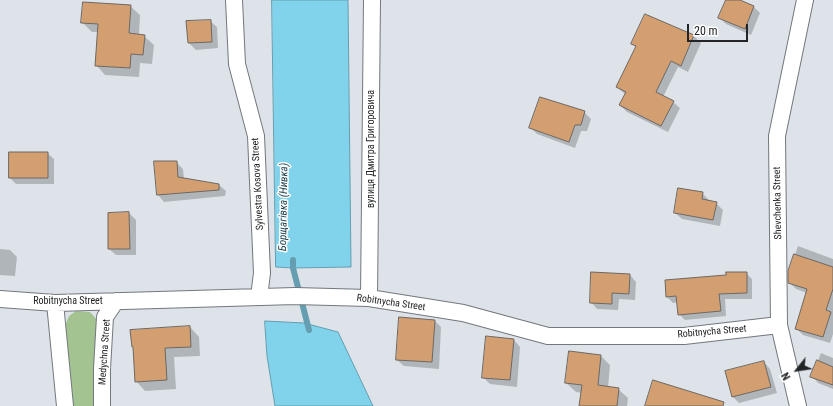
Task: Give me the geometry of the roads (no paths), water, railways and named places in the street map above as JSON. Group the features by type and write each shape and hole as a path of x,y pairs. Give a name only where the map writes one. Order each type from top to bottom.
{"street":[{"name":"Sylvestra Kosova Street","path":"234,0 237,64 256,136 262,273 259,297"},
{"name":"вулиця Дмитра Григоровича","path":"370,298 372,0"},
{"name":"Shevchenka Street","path":"798,406 779,325 776,136 805,0"},
{"name":"Robitnycha Street","path":"0,299 55,302 300,296 370,298 463,314 548,336 684,336 779,325"},
{"name":"Medychna Street","path":"102,406 102,369 105,317 116,301"},
{"path":"55,302 65,406"}],"water":[{"path":"272,0 348,0 351,267 276,267"},
{"path":"265,321 304,323 338,332 373,406 275,406 267,356"}],"waterway":[{"name":"Борщагівка (Нивка)","path":"293,260 293,268 309,330"}]}
